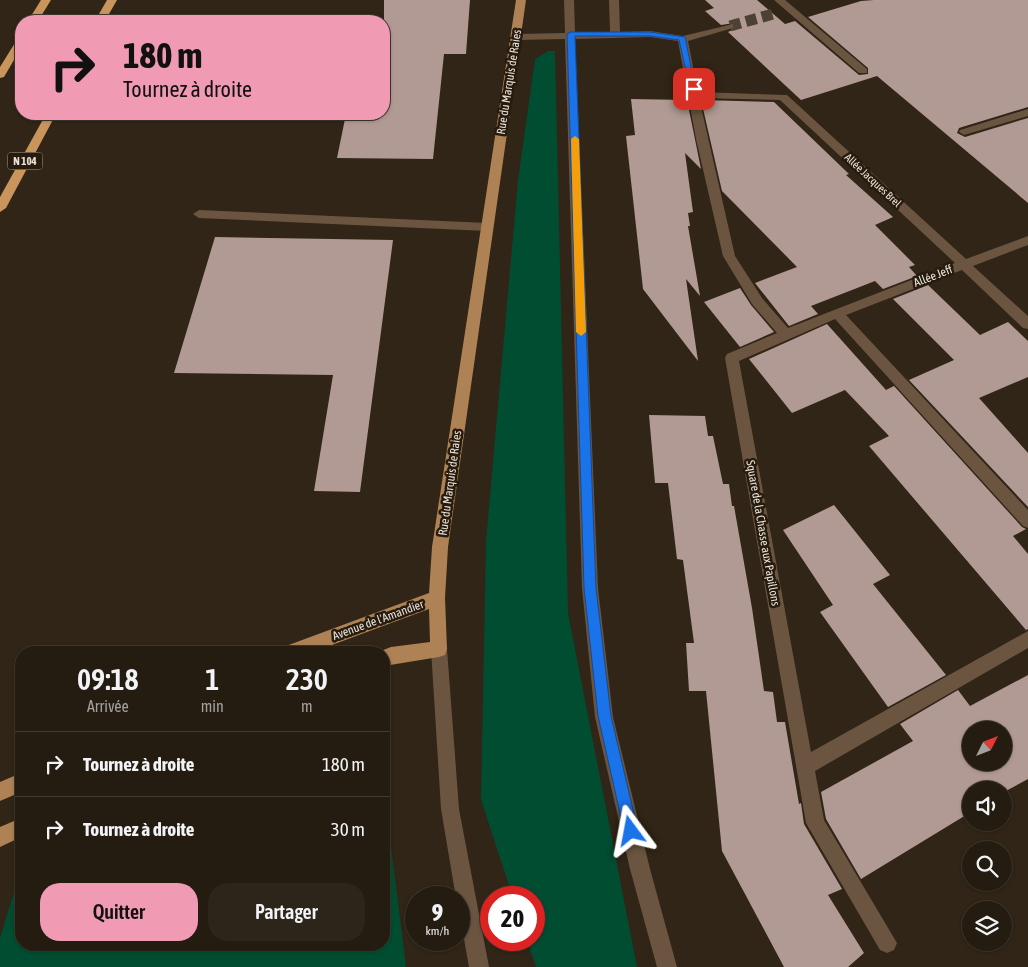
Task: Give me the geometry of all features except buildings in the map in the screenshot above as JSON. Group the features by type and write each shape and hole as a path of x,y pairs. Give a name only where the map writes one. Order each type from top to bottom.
{"highway":[{"path":"37,15 46,0"},
{"path":"103,15 112,0"},
{"path":"0,75 15,50"},
{"name":"N 104","path":"0,208 48,120"}],"main road":[{"name":"Rue du Marquis de Raies","path":"439,649 436,598 440,547 521,0"},
{"name":"Avenue de l'Amandier","path":"308,646 436,598"},
{"path":"390,655 439,649"},
{"path":"0,792 15,785"},
{"path":"0,837 15,830"}],"street":[{"path":"569,0 591,598 604,716 640,869 667,967"},
{"path":"614,0 615,34"},
{"path":"778,0 784,10 863,70"},
{"path":"784,10 804,10"},
{"path":"517,37 571,34 650,34 683,38 730,26"},
{"path":"683,38 701,139 729,256 757,301 786,335"},
{"name":"Allée Jacques Brel","path":"694,95 783,97 1028,324"},
{"path":"964,132 1028,112"},
{"path":"199,214 488,227"},
{"name":"Allée Jeff","path":"837,313 1028,240"},
{"path":"837,313 1028,521"},
{"name":"Square de la Chasse aux Papillons","path":"837,313 732,358 814,823 886,943"},
{"path":"805,766 1028,639"},
{"name":"Rue du Marquis de Raies","path":"439,649 450,809 479,967"}],"green space":[{"path":"548,51 555,51 568,613 637,967 536,967 531,951 545,951 545,886 509,886 481,800 486,541 518,180 535,59"},
{"path":"390,839 406,967 0,967 0,938 15,889 15,951 390,951"}],"tunnel":[{"path":"730,26 773,14"}],"slow traffic":[{"path":"575,139 581,332"}],"route":[{"path":"631,831 604,716 590,588 571,34 650,34 683,38 694,89"}]}
